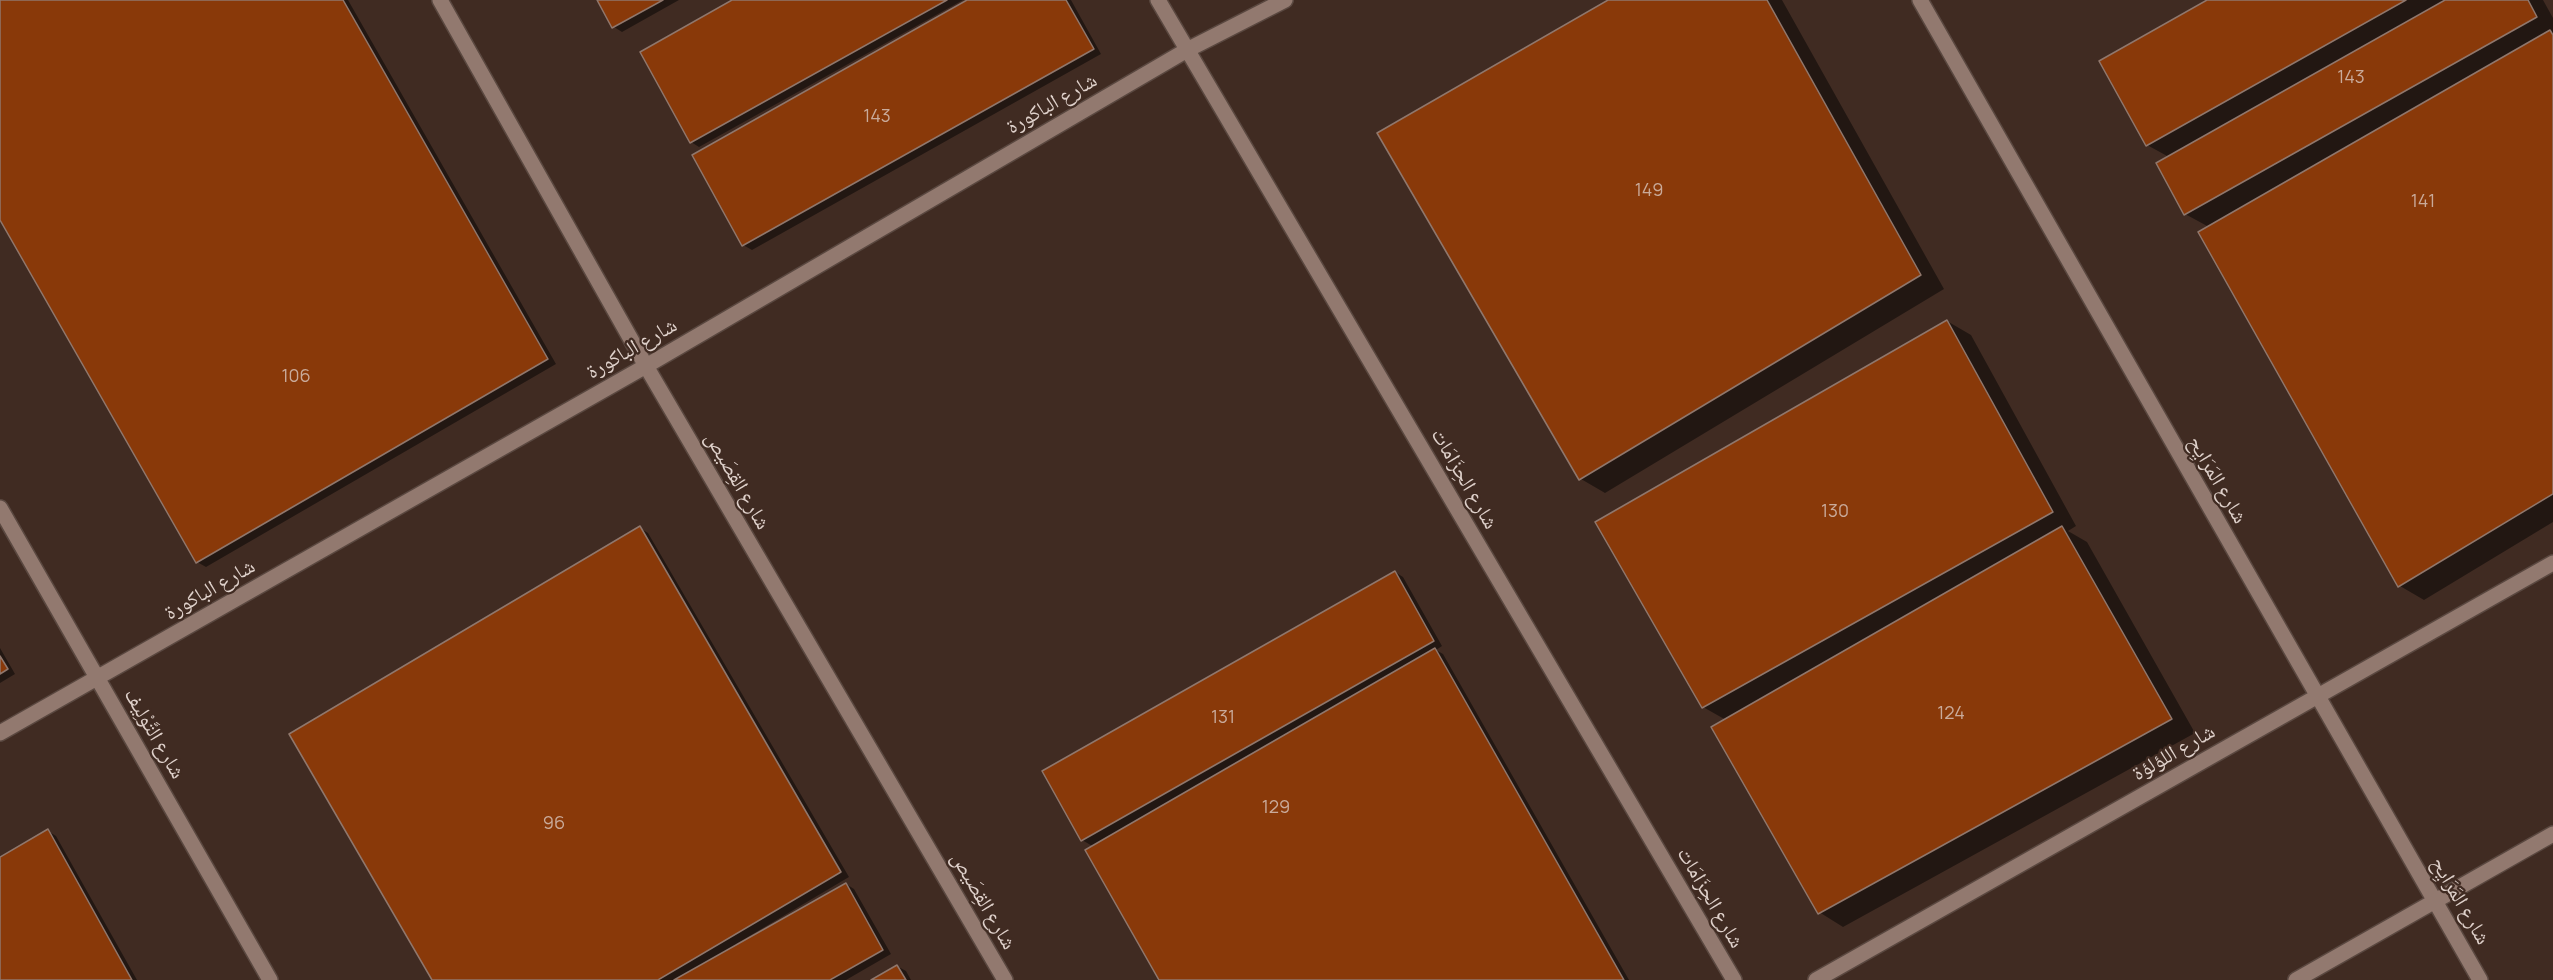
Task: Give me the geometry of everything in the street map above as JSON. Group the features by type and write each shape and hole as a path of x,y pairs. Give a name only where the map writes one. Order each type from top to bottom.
{"street":[{"name":"شارع القِصَيص","path":"440,0 646,366 1005,980"},
{"name":"شارع الحِزَامَات","path":"1158,0 1734,980"},
{"name":"شارع الباكورة","path":"0,733 646,366 1187,50 1285,0"},
{"name":"شارع المَرَايِح","path":"1920,0 2317,696 2436,899 2480,980"},
{"name":"شارع التَّوْلِيف","path":"0,508 270,980"},
{"name":"شارع اللؤلؤة","path":"1816,980 2553,563"},
{"path":"2296,980 2553,834"}],"building":[{"path":"0,0 343,0 548,359 196,563 0,220"},
{"path":"597,0 663,0 612,28"},
{"path":"732,0 947,0 690,143 640,52"},
{"path":"967,0 1066,0 1094,49 742,246 692,155"},
{"path":"1608,0 1767,0 1921,275 1579,480 1377,133"},
{"path":"2207,0 2406,0 2146,146 2099,61"},
{"path":"2445,0 2528,0 2537,17 2184,215 2156,163"},
{"path":"2550,30 2553,35 2553,494 2398,587 2198,232"},
{"path":"1947,320 2053,512 1702,708 1595,522"},
{"path":"640,526 841,872 658,980 432,980 289,734"},
{"path":"2062,526 2172,719 1818,914 1711,727"},
{"path":"1395,571 1434,641 1081,841 1042,771"},
{"path":"1435,648 1624,980 1159,980 1085,850"},
{"path":"0,656 8,669 0,674"},
{"path":"48,829 132,980 0,980 0,857"},
{"path":"846,883 883,950 830,980 674,980"},
{"path":"897,965 906,980 871,980"}]}
